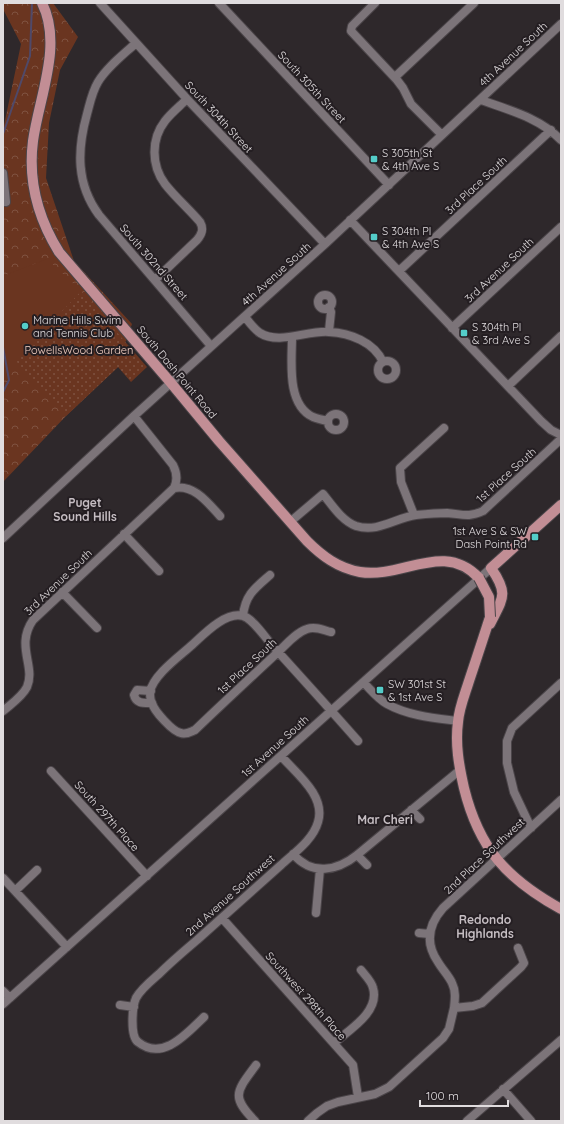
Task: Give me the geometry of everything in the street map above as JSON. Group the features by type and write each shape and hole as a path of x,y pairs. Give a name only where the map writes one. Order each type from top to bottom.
{"main road":[{"name":"South Dash Point Road","path":"42,3 49,21 50,43 48,69 33,139 32,163 34,189 41,214 51,239 59,252 219,441 290,522 320,553 334,563 360,572 385,572 429,562 451,561 465,567 479,578 489,597 490,617 484,635"},
{"name":"1st Avenue South","path":"491,568 561,505"},
{"path":"491,568 499,579 503,594 484,635 465,693 458,721 457,748 460,770 467,802 474,820 482,838 497,860 520,883 537,895 561,908"}],"street":[{"name":"South 304th Street","path":"100,3 187,99 325,244"},
{"name":"South 305th Street","path":"220,3 389,185"},
{"path":"375,3 350,29 395,77 403,88 411,104 442,136"},
{"path":"395,77 474,3"},
{"name":"4th Avenue South","path":"3,538 134,416 325,244 561,24"},
{"name":"South 302nd Street","path":"136,43 107,70 98,81 92,94 85,119 81,150 81,172 85,189 99,216 211,346"},
{"path":"155,280 194,244 202,233 203,229 200,222 164,183 154,159 154,149 159,132 168,118 187,99"},
{"path":"481,100 532,118 551,130 561,140"},
{"name":"3rd Place South","path":"399,272 551,130"},
{"path":"3,173 6,202"},
{"path":"350,220 541,421 551,430 561,435"},
{"name":"3rd Avenue South","path":"452,328 561,227"},
{"path":"329,307 331,312 329,331"},
{"path":"245,317 260,333 274,337 292,337 329,331 353,336 364,341 379,354 383,362"},
{"path":"508,386 561,336"},
{"path":"292,337 293,390 297,399 308,414 317,419 328,421"},
{"path":"134,416 173,464 176,471 177,480 174,488 184,488 192,491 203,499 220,516"},
{"path":"414,515 401,482 400,468 444,428"},
{"name":"1st Place South","path":"290,522 323,494 345,520 355,526 366,529 377,528 414,515 446,513 474,515 483,511 561,440"},
{"name":"3rd Avenue South","path":"3,712 22,693 28,683 29,675 25,642 27,629 36,616 174,488"},
{"path":"124,534 159,571"},
{"name":"1st Avenue South","path":"3,1004 491,568"},
{"path":"243,616 244,605 248,597 270,575"},
{"path":"62,592 97,628"},
{"path":"151,696 154,682 161,674 214,626 231,616 243,616 250,621 279,652 358,741"},
{"name":"1st Place South","path":"151,696 155,710 173,729 183,734 188,733 195,730 297,635 305,630 314,628 331,632"},
{"path":"364,683 386,704 404,711 430,718 458,721"},
{"path":"530,828 514,792 507,763 507,741 512,728 561,683"},
{"path":"137,690 151,696 139,702 135,700 134,695 137,690"},
{"name":"2nd Avenue Southwest","path":"204,1017 180,1039 165,1047 152,1049 144,1046 137,1041 133,1030 134,1007 136,999 152,979 294,854 314,832 318,821 319,811 316,799 310,788 281,756"},
{"path":"294,854 303,863 313,868 320,869 336,867 347,862 460,770"},
{"name":"South 297th Place","path":"51,771 147,876"},
{"name":"2nd Place Southwest","path":"430,934 432,924 443,908 561,800"},
{"path":"412,810 420,819"},
{"path":"357,855 367,864"},
{"path":"316,913 320,869"},
{"path":"15,891 37,870"},
{"path":"3,878 67,947"},
{"name":"Southwest 298th Place","path":"222,918 353,1065 358,1097"},
{"path":"308,1121 327,1106 358,1097 375,1094 389,1087 443,1038 449,1029 454,1008 455,995 452,983 432,952 430,934 418,933"},
{"path":"454,1008 473,1006 482,1003 522,967 524,963 518,948"},
{"path":"334,1043 364,1017 374,1003 373,988 361,970"},
{"path":"3,991 10,998"},
{"path":"120,1005 134,1007"},
{"path":"467,1121 561,1040"},
{"path":"255,1121 242,1108 239,1092 241,1085 256,1065"},
{"path":"503,1089 531,1121"}],"green space":[{"path":"3,3 53,3 78,37 60,70 49,123 46,178 74,261 132,324 126,341 117,352 118,367 66,416 3,482 3,130 21,44 3,9"},
{"name":"Marine Hills Swim and Tennis Club","path":"47,259 81,291 3,373 3,276"},
{"name":"PowellsWood Garden","path":"81,291 147,367 131,382 118,367 66,416 15,360"}],"waterway":[{"path":"3,134 30,56 32,3"},
{"path":"3,347 9,380 3,392"}],"place":[{"name":"S 305th St & 4th Ave S","path":"374,159"},
{"name":"S 304th Pl & 4th Ave S","path":"374,237"},
{"name":"Marine Hills Swim and Tennis Club","path":"25,326"},
{"name":"S 304th Pl & 3rd Ave S","path":"464,333"},
{"name":"1st Ave S & SW Dash Point Rd","path":"535,537"},
{"name":"SW 301st St & 1st Ave S","path":"380,690"}],"district":[{"name":"Puget Sound Hills","path":"85,510"},
{"name":"Mar Cheri","path":"385,820"},
{"name":"Redondo Highlands","path":"485,927"}]}
